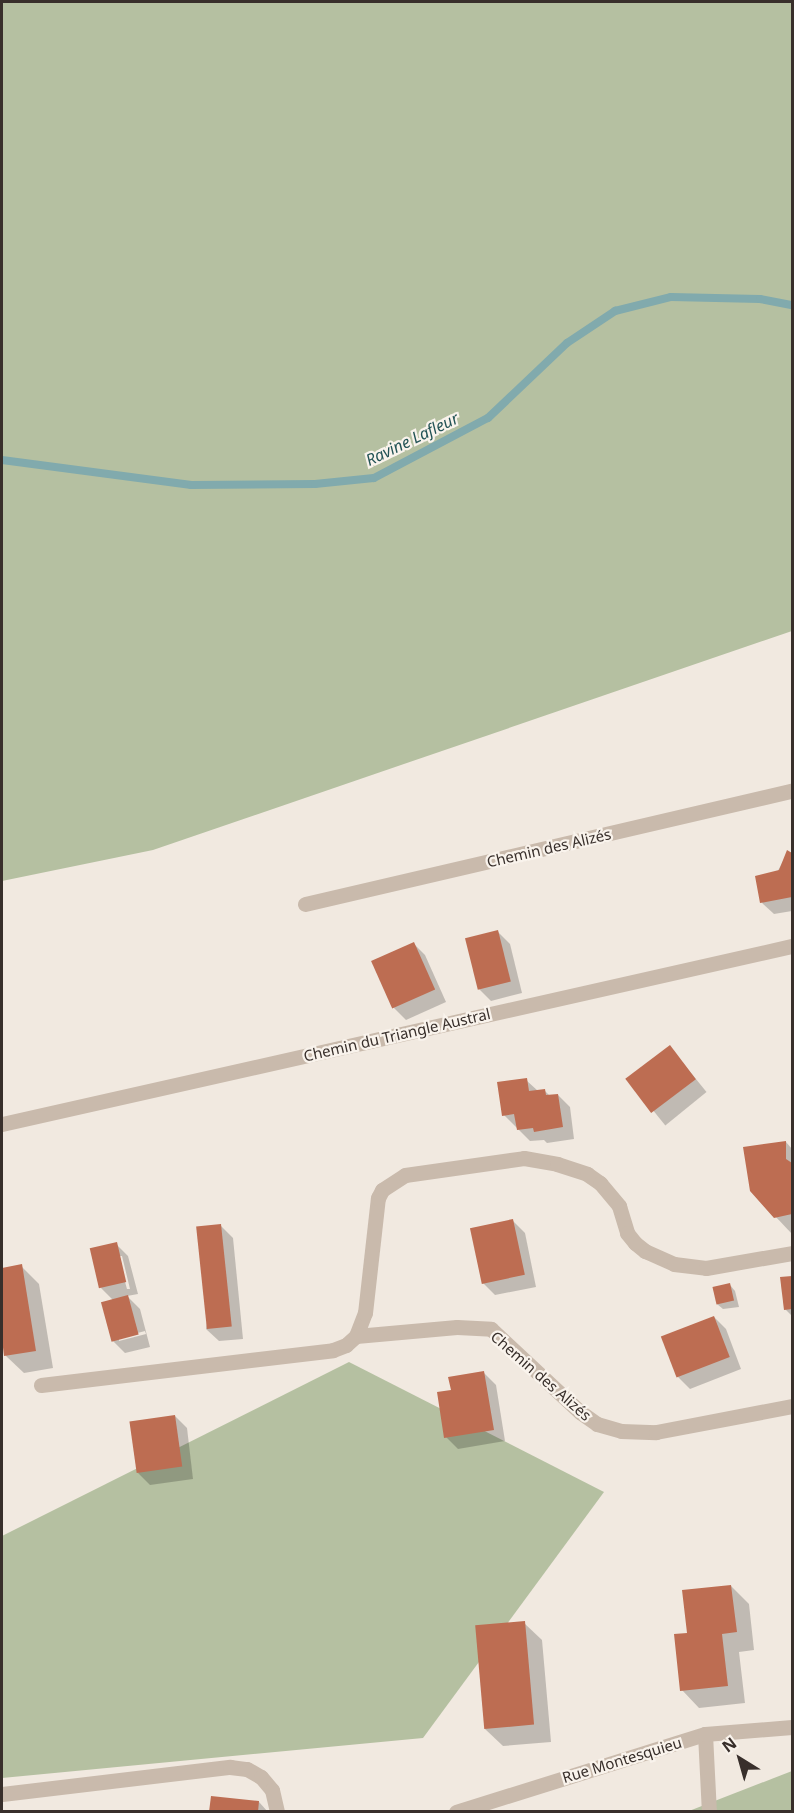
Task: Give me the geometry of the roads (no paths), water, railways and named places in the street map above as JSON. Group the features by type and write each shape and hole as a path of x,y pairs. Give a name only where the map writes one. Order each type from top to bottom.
{"street":[{"name":"Chemin des Alizés","path":"305,904 792,791"},
{"name":"Chemin du Triangle Austral","path":"2,1124 792,946"},
{"path":"356,1336 364,1313 378,1198 382,1190 405,1175 524,1158 557,1164 587,1174 600,1183 619,1206 627,1233 635,1243 645,1251 674,1264 706,1268 792,1253"},
{"name":"Chemin des Alizés","path":"41,1385 333,1350 346,1345 356,1336 457,1327 491,1329 580,1412 597,1424 621,1431 656,1432 792,1406"},
{"name":"Rue Montesquieu","path":"456,1812 705,1734 792,1726"},
{"path":"705,1734 709,1812"},
{"path":"2,1794 230,1767 247,1769 261,1777 272,1790 277,1812"}],"waterway":[{"name":"Ravine Lafleur","path":"2,460 191,485 315,484 374,478 488,418 567,343 615,311 671,297 760,299 792,305"}]}
